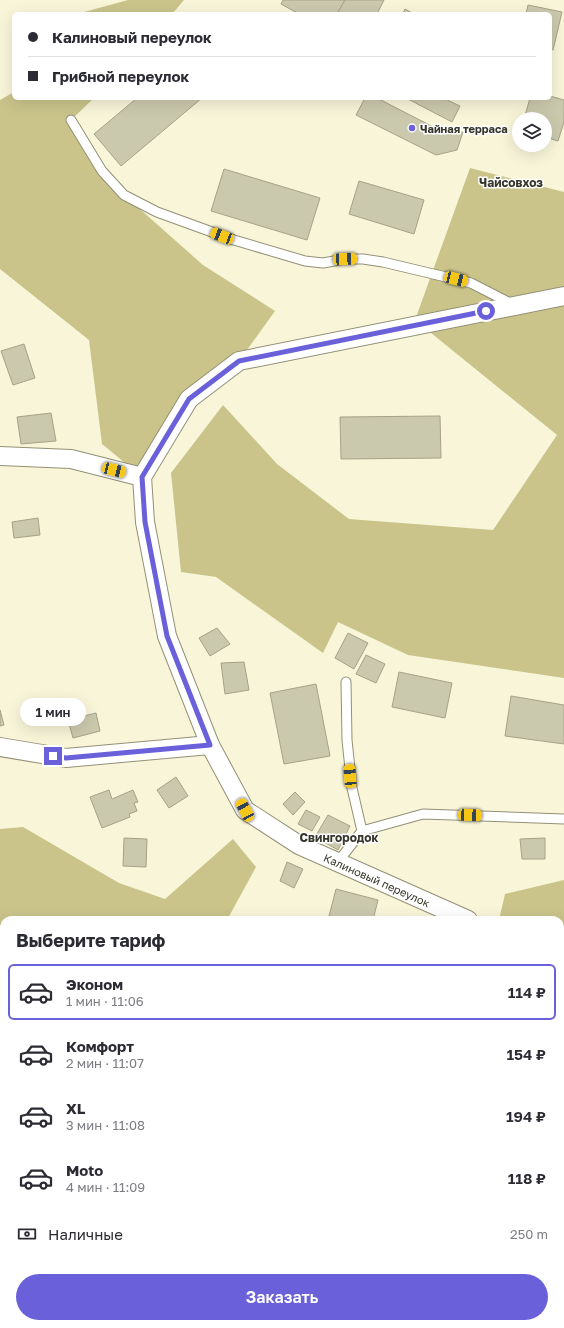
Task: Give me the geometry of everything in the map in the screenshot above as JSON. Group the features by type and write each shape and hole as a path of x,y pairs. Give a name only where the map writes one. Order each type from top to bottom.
{"street":[{"path":"0,456 71,459 142,477 189,399 239,361 564,296"},
{"name":"Калиновый переулок","path":"142,477 145,522 167,636 210,745 245,810 299,846 459,916"},
{"path":"0,748 66,758 210,745"}],"lane":[{"path":"71,120 102,171 124,195 157,212 234,240 305,261 323,264 345,259 363,259 383,262 471,283 515,306"},
{"path":"346,682 347,740 352,788 362,831"},
{"path":"337,862 362,831 422,814 564,819"}],"shaded area":[{"path":"128,0 184,0 174,12 84,12"},
{"path":"12,93 12,100 92,100 71,120 124,195 203,265 275,311 239,361 189,399 142,477 102,444 89,340 0,269 0,100"},
{"path":"470,168 564,192 564,678 408,655 338,622 323,653 216,577 181,572 171,473 223,405 277,464 349,519 493,530 557,435 415,320"},
{"path":"23,827 119,883 165,899 233,839 256,867 229,916 0,916 0,829"},
{"path":"564,880 564,916 500,916 505,894"}],"building":[{"path":"283,0 345,0 338,12 295,12 281,4"},
{"path":"345,0 384,0 378,12 338,12"},
{"path":"528,5 562,12 553,50 552,12 526,12"},
{"path":"552,97 564,100 564,122 558,141 552,139 552,112 526,112 529,100 552,100"},
{"path":"135,100 200,100 121,166 94,134"},
{"path":"364,100 381,100 447,134 463,132 457,150 436,155 356,115"},
{"path":"410,100 447,100 460,106 452,122"},
{"path":"224,169 320,198 307,240 211,211"},
{"path":"359,181 424,200 414,234 349,214"},
{"path":"24,344 35,378 13,385 1,351"},
{"path":"51,413 56,441 21,444 17,417"},
{"path":"440,416 441,458 341,459 340,417"},
{"path":"38,518 40,535 14,538 12,522"},
{"path":"217,628 230,644 210,656 199,638"},
{"path":"348,633 368,643 354,669 335,658"},
{"path":"366,655 385,664 376,683 356,674"},
{"path":"244,662 249,690 225,694 221,663"},
{"path":"399,672 452,683 445,718 392,707"},
{"path":"316,684 330,756 284,764 270,693"},
{"path":"511,696 564,705 564,744 505,736"},
{"path":"0,710 4,725 0,726"},
{"path":"96,713 100,731 73,738 68,720"},
{"path":"176,777 188,796 169,808 157,790"},
{"path":"109,790 112,799 133,790 138,802 134,803 137,811 129,814 130,817 102,828 90,797"},
{"path":"295,792 305,802 293,815 283,804"},
{"path":"306,810 320,817 312,831 298,824"},
{"path":"328,815 350,826 338,850 315,837"},
{"path":"124,838 147,839 146,867 123,866"},
{"path":"545,838 545,859 522,859 520,839"},
{"path":"287,862 303,869 294,888 280,881"},
{"path":"336,889 378,900 374,916 329,916"}],"place":[{"name":"Чайная терраса","path":"412,128"}],"district":[{"name":"Чайсовхоз","path":"511,182"},
{"name":"Свингородок","path":"339,837"}],"route":[{"path":"53,756 66,758 210,745 167,636 145,522 142,477 189,399 239,361 486,311"}]}
